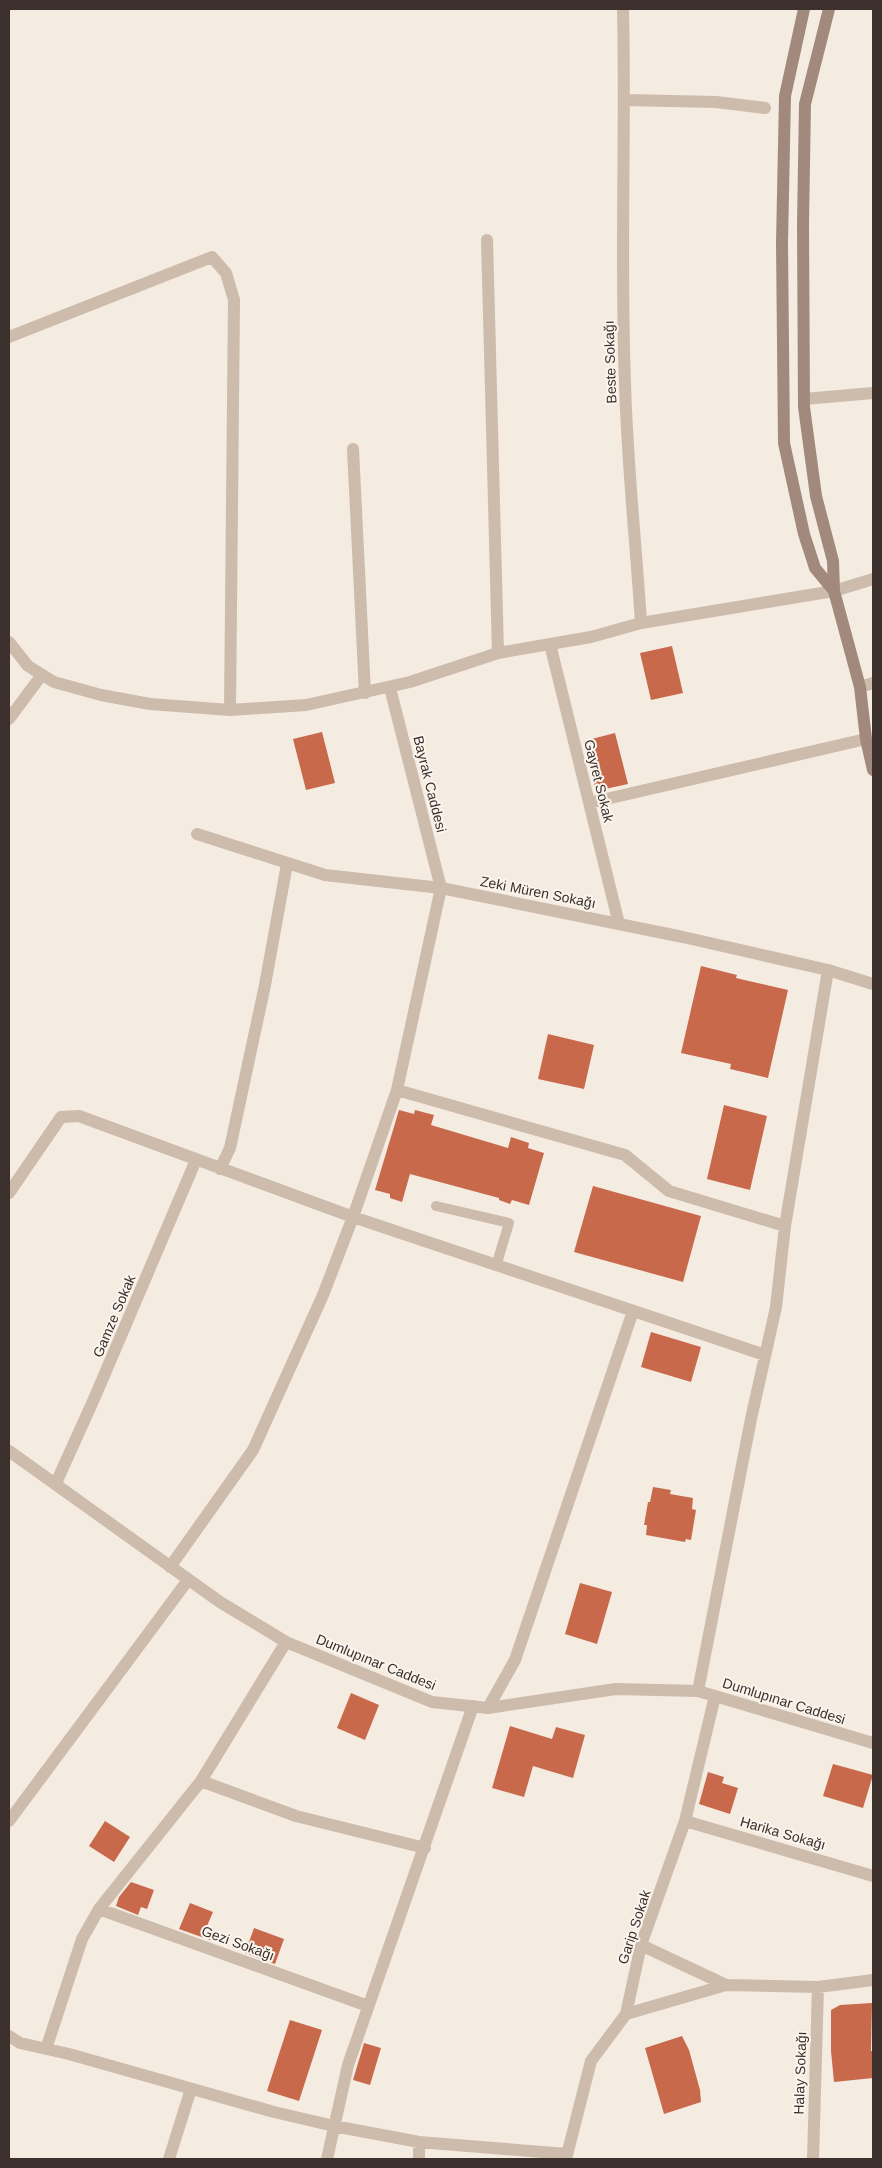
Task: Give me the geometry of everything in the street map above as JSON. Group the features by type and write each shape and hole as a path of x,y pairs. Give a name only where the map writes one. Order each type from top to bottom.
{"main road":[{"path":"804,9 785,96 782,243 784,443 804,534 814,568 834,591"},
{"path":"830,9 805,104 803,223 804,399 816,496 833,561 834,591 860,686 866,739 873,770"}],"street":[{"name":"Beste Sokağı","path":"623,9 626,100 623,210 625,383 641,623"},
{"path":"626,100 716,102 765,108"},
{"path":"487,240 498,653"},
{"path":"9,337 212,257 226,273 234,300 230,710"},
{"path":"804,399 873,394"},
{"path":"354,449 365,693"},
{"path":"9,642 28,666 41,676 54,682 92,692 150,704 230,710 306,705 390,688 498,653 590,637 641,623 834,591 873,579"},
{"name":"Gayret Sokak","path":"550,644 619,924"},
{"path":"9,718 41,676"},
{"path":"860,686 873,683"},
{"name":"Bayrak Caddesi","path":"390,688 441,888"},
{"path":"590,803 866,739"},
{"name":"Zeki Müren Sokağı","path":"197,834 325,875 441,888 619,924 828,970 873,984"},
{"path":"220,1169 232,1139 265,985 287,864"},
{"path":"170,1568 253,1450 319,1303 353,1217 396,1090 441,888"},
{"path":"698,1691 750,1419 776,1307 785,1226 828,970"},
{"path":"396,1090 624,1156 669,1191 785,1226"},
{"path":"9,1193 61,1117 79,1116 353,1217 765,1355"},
{"name":"Gamze Sokak","path":"56,1483 106,1372 196,1160"},
{"path":"488,1708 515,1660 633,1311"},
{"name":"Dumlupınar Caddesi","path":"9,1451 56,1483 170,1568 220,1602 286,1642 432,1702 488,1708 616,1689 698,1691 873,1743"},
{"path":"9,1821 188,1580"},
{"path":"46,2049 82,1939 99,1909 201,1781 286,1642"},
{"name":"Garip Sokak","path":"567,2157 591,2061 626,2014 641,1945 685,1821 715,1696"},
{"path":"327,2159 348,2065 473,1706"},
{"path":"201,1781 296,1816 425,1848"},
{"name":"Harika Sokağı","path":"685,1821 873,1876"},
{"name":"Gezi Sokağı","path":"99,1909 368,2006"},
{"path":"641,1945 726,1985"},
{"path":"626,2014 726,1985 818,1987 873,1980"},
{"name":"Halay Sokağı","path":"813,2159 818,1987"},
{"path":"9,2036 20,2043 274,2112 334,2126 419,2142 567,2157"},
{"path":"169,2159 192,2089"},
{"path":"419,2142 420,2159"}],"lane":[{"path":"436,1206 509,1223 496,1266"}],"building":[{"path":"672,646 683,693 651,700 640,653"},
{"path":"322,732 335,783 306,790 293,739"},
{"path":"615,733 628,784 596,791 584,741"},
{"path":"701,966 737,975 736,978 788,990 768,1078 730,1069 731,1064 681,1053"},
{"path":"548,1034 594,1045 584,1089 538,1079"},
{"path":"724,1105 767,1116 750,1190 707,1179"},
{"path":"399,1110 414,1114 415,1110 434,1115 431,1125 508,1148 511,1137 529,1143 528,1148 544,1153 529,1205 512,1200 510,1204 499,1200 499,1198 410,1174 402,1202 390,1198 390,1194 375,1190"},
{"path":"593,1186 701,1216 683,1282 574,1252"},
{"path":"651,1332 701,1347 691,1382 641,1367"},
{"path":"653,1487 671,1490 670,1494 693,1498 692,1509 696,1510 691,1540 686,1539 685,1542 646,1535 647,1525 644,1525"},
{"path":"580,1583 612,1592 597,1644 565,1634"},
{"path":"351,1693 379,1705 365,1740 337,1728"},
{"path":"510,1726 552,1739 556,1727 585,1735 573,1778 533,1766 524,1797 492,1788"},
{"path":"833,1764 873,1775 863,1808 823,1796"},
{"path":"708,1772 724,1777 722,1783 738,1788 730,1814 699,1804"},
{"path":"105,1821 130,1837 114,1862 89,1846"},
{"path":"131,1882 154,1890 147,1909 141,1907 138,1915 116,1906 119,1897"},
{"path":"190,1903 213,1912 207,1926 214,1929 210,1940 179,1929"},
{"path":"254,1928 284,1939 275,1964 245,1953"},
{"path":"872,2003 871,2051 873,2051 873,2078 834,2082 831,2051 831,2010 840,2005"},
{"path":"290,2020 322,2030 299,2101 267,2091"},
{"path":"682,2036 689,2050 700,2090 701,2102 664,2114 645,2048"},
{"path":"364,2043 381,2048 370,2085 353,2080"}]}
